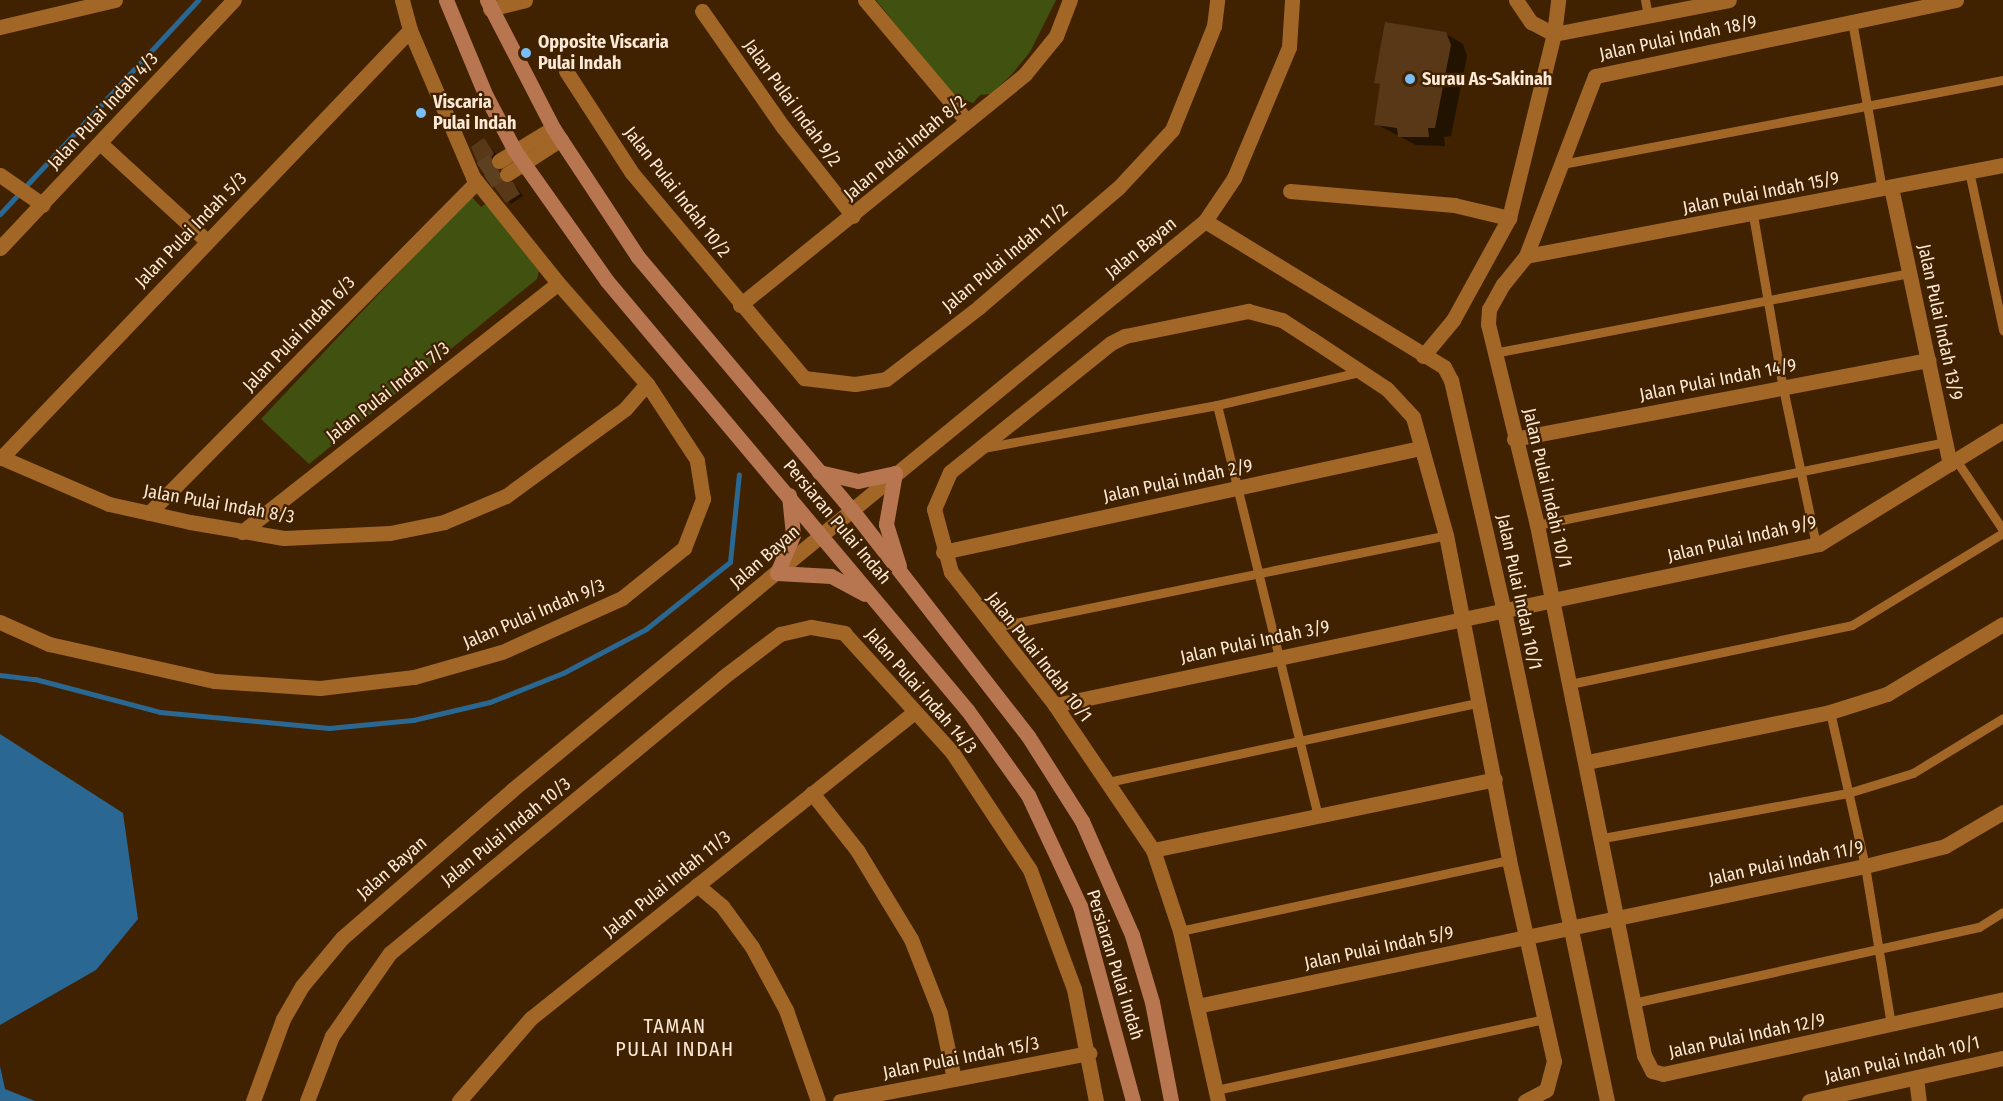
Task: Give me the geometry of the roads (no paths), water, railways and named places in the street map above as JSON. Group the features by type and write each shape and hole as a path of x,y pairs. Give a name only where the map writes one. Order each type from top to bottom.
{"main road":[{"name":"Persiaran Pulai Indah","path":"446,0 486,96 509,162 968,711 1028,795 1080,906 1133,1101"},
{"name":"Persiaran Pulai Indah","path":"488,4 557,134 638,257 852,510 907,586 1028,736 1082,821 1132,935 1152,1002 1171,1101"},
{"path":"818,471 858,481 895,473 886,524 907,586"},
{"path":"789,495 793,535 777,573 831,576 850,584 884,609"}],"street":[{"path":"0,27 115,0"},
{"name":"Jalan Pulai Indah 4/3","path":"0,248 234,0"},
{"name":"Jalan Pulai Indah 9/3","path":"0,622 49,644 215,681 320,688 414,677 502,652 622,597 684,548 703,499 697,460 646,384 558,283 482,179 410,30 402,0"},
{"path":"488,4 525,0"},
{"path":"865,0 967,122"},
{"name":"Jalan Pulai Indah 8/2","path":"740,305 1025,75 1056,36 1070,0"},
{"name":"Jalan Pulai Indah 11/2","path":"740,305 804,378 855,384 886,379 979,307 1119,187 1172,130 1214,26 1217,0"},
{"name":"Jalan Bayan","path":"253,1101 283,1019 302,986 342,938 512,790 895,473 1205,221 1234,178 1289,47 1293,0"},
{"path":"1512,0 1531,22 1554,34 1729,0"},
{"path":"1423,356 1453,320 1509,218 1554,34 1558,0"},
{"name":"Jalan Pulai Indah 18/9","path":"1589,85 1595,76 1611,70 1956,0"},
{"name":"Jalan Pulai Indah 9/2","path":"702,11 783,127 853,216"},
{"name":"Jalan Pulai Indah 5/3","path":"1,458 410,30"},
{"name":"Jalan Pulai Indah 10/2","path":"566,71 632,173 740,305"},
{"name":"Jalan Pulai Indahi 10/1","path":"1589,85 1562,165 1526,256 1503,284 1489,309 1494,353 1537,525 1603,838 1617,919"},
{"path":"509,162 557,134"},
{"path":"100,143 207,241"},
{"name":"Jalan Pulai Indah 15/9","path":"1526,256 1753,215 2003,165"},
{"path":"0,175 41,203"},
{"name":"Jalan Pulai Indah 6/3","path":"148,513 482,179"},
{"name":"Jalan Pulai Indah 13/9","path":"1887,188 1910,273 1945,442 1953,462"},
{"path":"1290,191 1454,205 1509,218"},
{"name":"Jalan Pulai Indah 10/1","path":"1205,221 1444,367 1451,380 1504,611 1569,929 1607,1101"},
{"name":"Jalan Pulai Indah 7/3","path":"242,531 558,283"},
{"path":"978,449 1111,343 1125,336 1248,311 1282,320 1387,389 1413,417 1446,535 1481,702 1509,860 1554,1061 1552,1078 1546,1090 1524,1101"},
{"name":"Jalan Pulai Indah 14/9","path":"1515,439 1929,360"},
{"name":"Jalan Pulai Indah 8/3","path":"1,458 63,488 148,513 284,538 342,538 444,522 506,495 557,462 625,409 646,384"},
{"name":"Jalan Pulai Indah 9/9","path":"1464,618 1553,602 1816,544 1831,538 2003,431"},
{"name":"Jalan Pulai Indah 2/9","path":"943,552 1421,448"},
{"name":"Jalan Pulai Indah 10/1","path":"978,449 950,472 934,509 943,552 951,572 973,606 995,627 1055,705 1153,850 1180,931 1217,1095"},
{"name":"Jalan Pulai Indah 3/9","path":"1055,705 1464,618"},
{"path":"1587,762 1830,712 1896,691 2003,624"},
{"name":"Jalan Pulai Indah 14/3","path":"780,634 811,627 844,633 952,752 1030,870 1074,989 1089,1053 1096,1101"},
{"name":"Jalan Pulai Indah 10/3","path":"307,1101 332,1036 390,953 780,634"},
{"name":"Jalan Pulai Indah 11/3","path":"459,1101 531,1018 914,712"},
{"path":"1153,850 1495,779"},
{"path":"812,793 857,850 911,939 940,1013 954,1079"},
{"name":"Jalan Pulai Indah 11/9","path":"1569,929 1865,866 1945,846 2003,812"},
{"path":"697,885 722,906 752,947 786,1010 818,1101"},
{"name":"Jalan Pulai Indah 12/9","path":"1617,919 1647,1065 1652,1071 1663,1074 2003,999"},
{"name":"Jalan Pulai Indah 5/9","path":"1197,1006 1569,929"},
{"name":"Jalan Pulai Indah 15/3","path":"840,1101 1089,1053"},
{"name":"Jalan Pulai Indah 10/1","path":"1809,1101 2003,1058"},
{"path":"1916,1078 1919,1101"}],"lane":[{"path":"1645,0 1648,16"},
{"path":"1852,21 1887,188"},
{"path":"1562,165 2003,80"},
{"path":"1969,171 2003,330"},
{"path":"1753,215 1783,388 1816,544"},
{"path":"1494,353 1910,273"},
{"path":"978,449 1217,405 1362,372"},
{"path":"1217,405 1257,576 1318,816"},
{"path":"1537,525 1945,442"},
{"path":"1570,684 1852,625 2003,531 1953,462"},
{"path":"995,627 1257,576 1446,535"},
{"path":"1108,782 1481,702"},
{"path":"1830,712 1865,866 1881,950 1891,1024"},
{"path":"1603,838 1848,793 1914,773 2003,718"},
{"path":"1180,931 1509,860"},
{"path":"1633,1003 1979,927 2003,912"},
{"path":"1217,1095 1545,1018"}],"water":[{"path":"0,734 123,813 138,919 96,970 0,1025"},
{"path":"0,1066 5,1089 35,1101 0,1101"}],"waterway":[{"path":"0,214 198,0"},
{"path":"0,675 35,679 160,712 329,728 413,720 490,702 563,673 646,629 730,562 739,474"}],"tunnel":[{"path":"481,169 497,158"},
{"path":"488,181 505,170"}],"place":[{"name":"Opposite Viscaria Pulai Indah","path":"526,53"},
{"name":"Surau As-Sakinah","path":"1410,79"},
{"name":"Viscaria Pulai Indah","path":"421,113"}],"district":[{"name":"TAMAN PULAI INDAH","path":"675,1038"}]}
